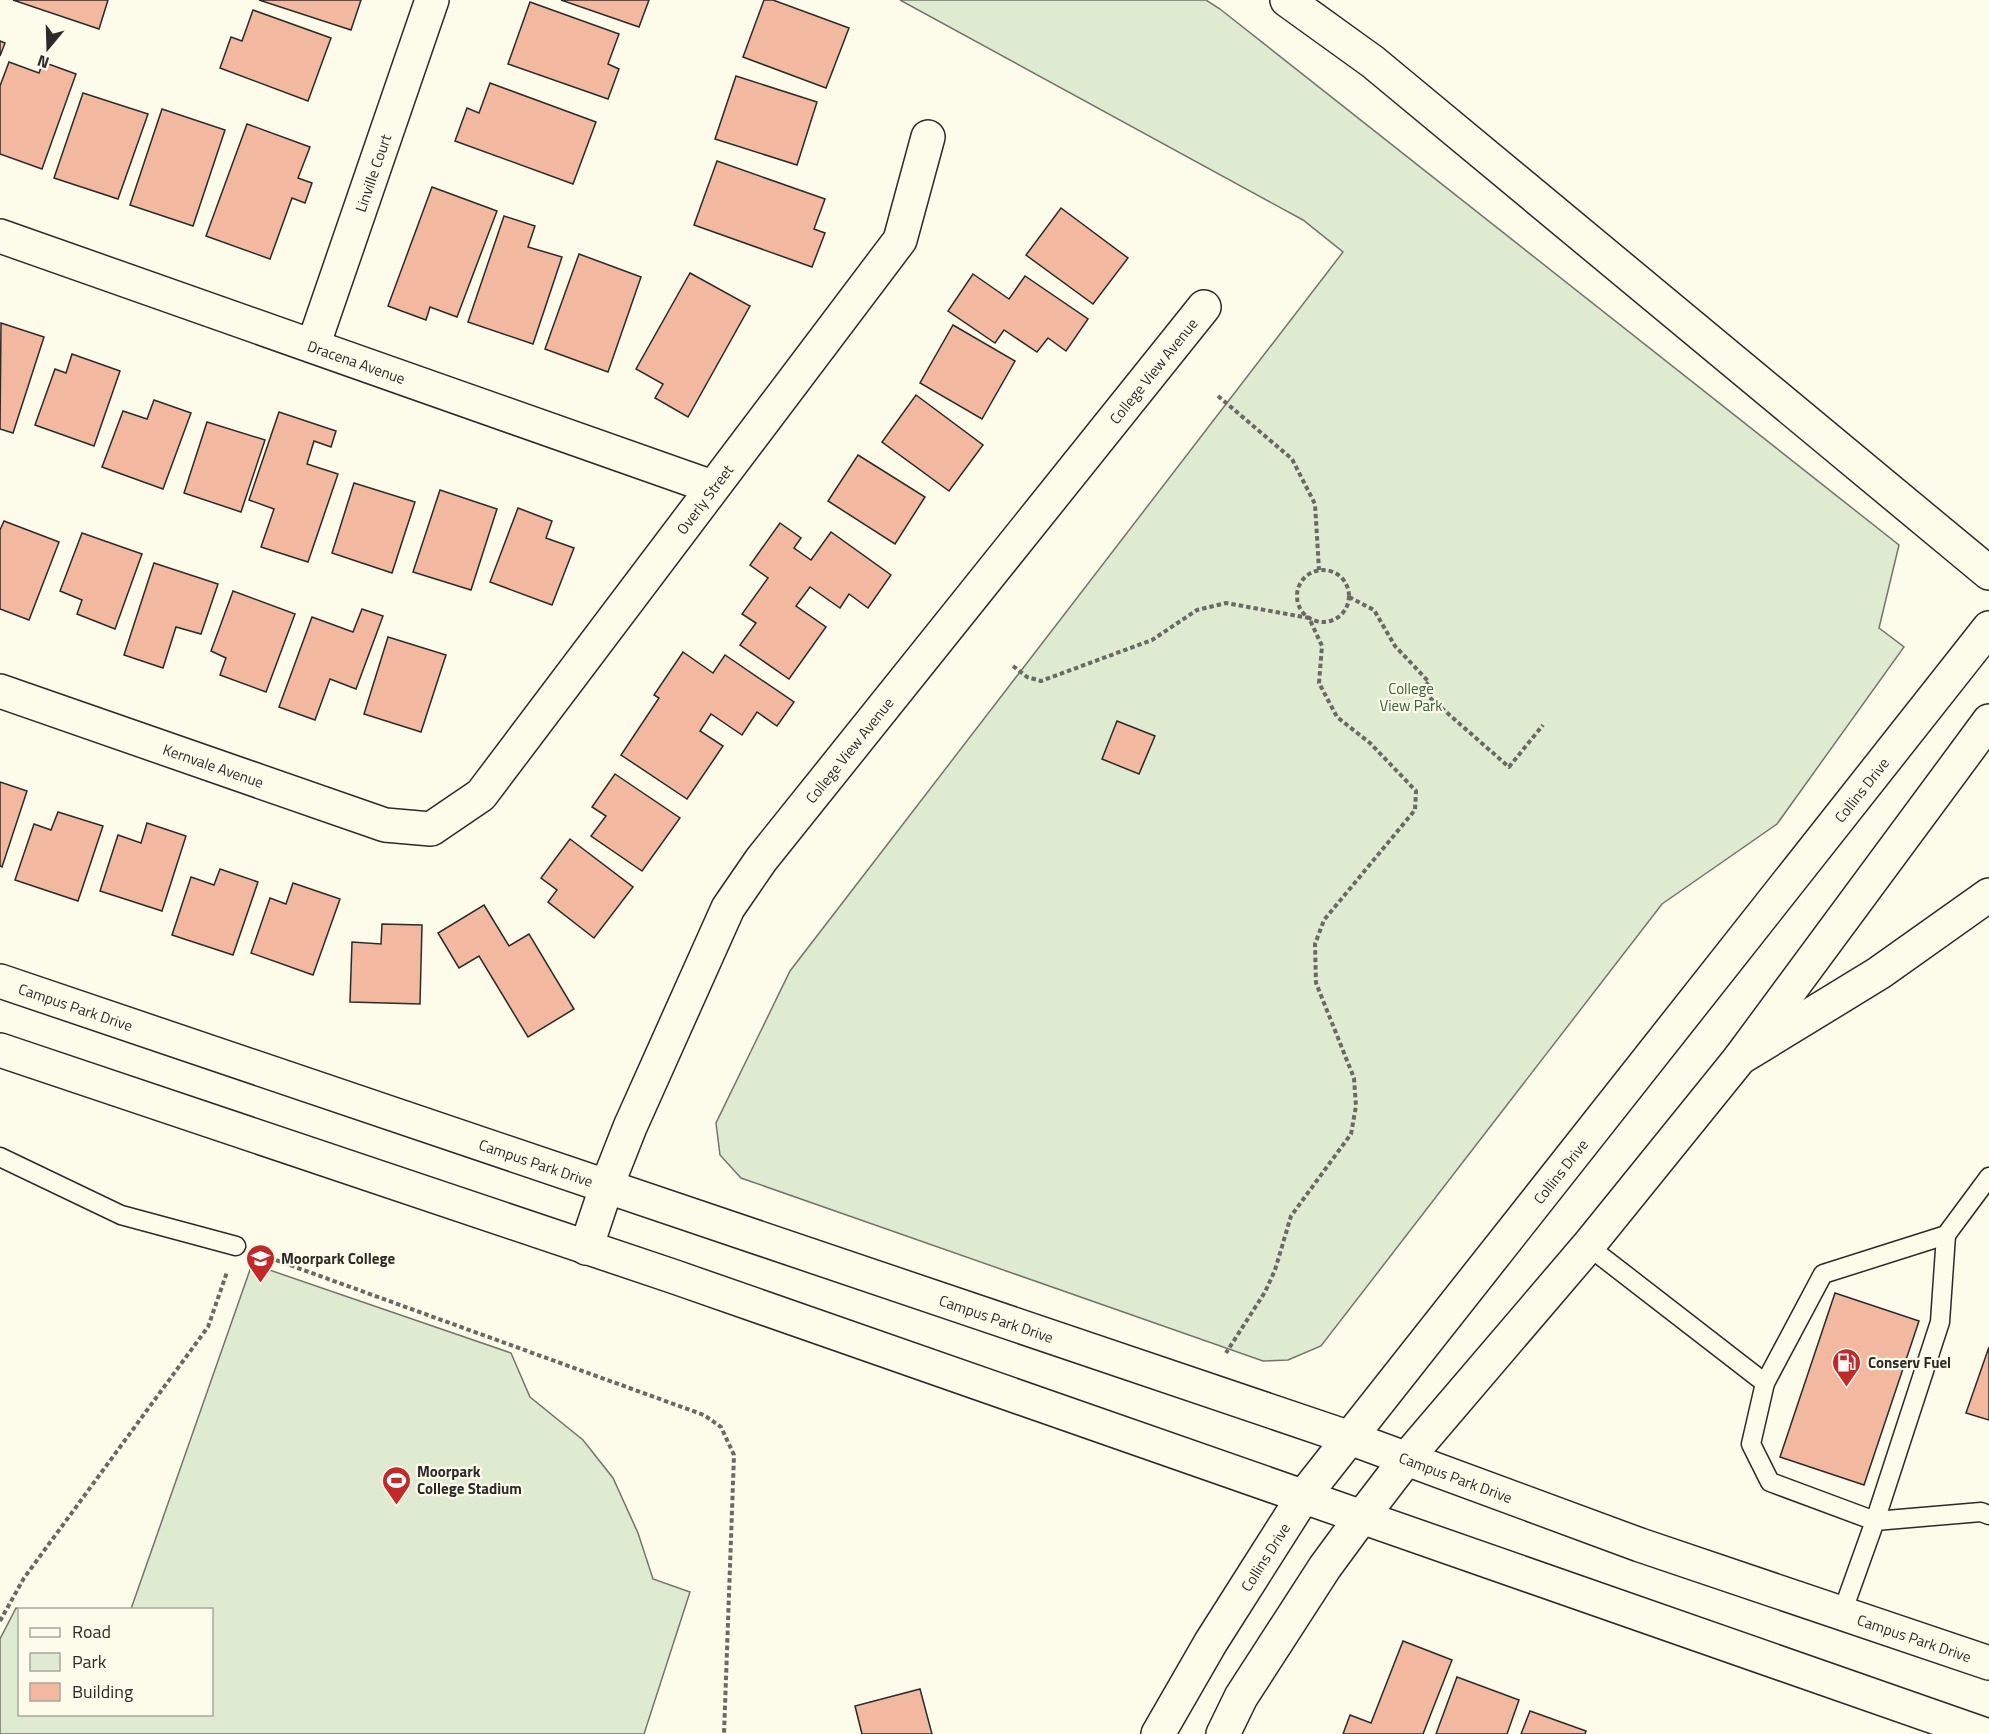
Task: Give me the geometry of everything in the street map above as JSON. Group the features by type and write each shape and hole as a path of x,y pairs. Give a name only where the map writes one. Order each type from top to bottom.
{"main road":[{"name":"Linville Court","path":"313,346 432,0"},
{"path":"1287,0 1373,62 1989,573"},
{"name":"Overly Street","path":"431,829 481,795 900,240 928,137"},
{"name":"Dracena Avenue","path":"0,236 712,487"},
{"name":"College View Avenue","path":"586,1248 630,1127 728,908 761,860 1204,307"},
{"name":"Collins Drive","path":"1158,1734 1211,1642 1303,1497 1378,1399 1989,628"},
{"name":"Kernvale Avenue","path":"0,691 385,825 431,829"},
{"path":"1223,1734 1241,1697 1325,1567 1361,1518 1407,1458 1588,1246 1740,1058 1989,722"},
{"path":"1740,1058 1879,974 1989,895"},
{"name":"Campus Park Drive","path":"0,981 1350,1438 1640,1545 1989,1663"},
{"path":"0,1050 586,1248 1983,1734"}],"lane":[{"path":"0,1157 121,1215 236,1246"},
{"path":"1842,1613 1875,1521 1940,1322 1946,1235 1989,1177"},
{"path":"1946,1235 1823,1274 1765,1383 1751,1444 1770,1482 1875,1521 1981,1512 1989,1515"},
{"path":"1588,1246 1765,1383"}],"path":[{"path":"1218,396 1292,459 1316,504 1319,570"},
{"path":"1013,666 1027,677 1041,681 1152,640 1197,610 1226,603 1309,618 1318,622 1327,622 1343,613 1349,597 1348,587 1337,573 1319,570 1305,577 1297,591 1299,606 1309,618 1322,646 1319,683 1337,717 1370,743 1416,791 1415,810 1324,920 1315,944 1316,983 1354,1078 1356,1106 1351,1134 1291,1216 1275,1270 1268,1285 1226,1353"},
{"path":"1349,597 1374,610 1395,646 1429,682 1421,690 1509,767 1543,725"},
{"path":"0,1621 24,1578 208,1327 236,1246 704,1415 721,1427 734,1455 724,1734"}],"green space":[{"name":"College View Park","path":"900,0 1206,0 1899,545 1879,628 1904,647 1777,824 1662,904 1321,1346 1288,1360 1263,1361 741,1178 720,1155 716,1123 790,971 1343,252 1303,220"},
{"name":"Moorpark College Stadium","path":"252,1264 511,1353 530,1397 583,1440 613,1478 638,1533 653,1579 690,1592 644,1734 0,1734 0,1639 16,1608 18,1608 18,1716 213,1716 213,1608 131,1608"}],"building":[{"path":"13,0 108,0 99,29"},
{"path":"259,0 361,0 351,30"},
{"path":"561,0 649,0 639,27"},
{"path":"764,0 773,0 849,28 826,88 743,57"},
{"path":"530,2 619,34 608,64 619,69 608,99 508,64"},
{"path":"253,10 331,38 308,101 220,68 231,37 242,41"},
{"path":"0,41 5,43 0,56"},
{"path":"9,62 39,73 43,62 76,74 42,169 0,154 0,86"},
{"path":"736,76 817,102 797,165 715,139"},
{"path":"490,83 596,122 573,184 455,141 467,108 479,113"},
{"path":"83,93 148,114 118,199 54,178"},
{"path":"162,109 225,130 193,226 130,205"},
{"path":"247,124 310,147 298,178 312,183 305,203 292,198 270,259 206,236"},
{"path":"717,161 825,199 814,229 825,233 812,267 694,225"},
{"path":"432,187 497,211 457,317 430,307 426,320 388,306"},
{"path":"1061,208 1128,258 1093,304 1026,255"},
{"path":"504,216 535,226 528,247 562,257 533,344 468,322"},
{"path":"579,254 641,277 608,372 545,349"},
{"path":"690,273 750,306 688,417 655,398 663,384 636,369"},
{"path":"973,274 1009,299 1025,276 1088,319 1066,351 1048,338 1037,352 1004,330 995,343 948,311"},
{"path":"1,323 44,337 13,433 0,429"},
{"path":"953,325 1015,361 982,419 920,383"},
{"path":"72,354 120,371 94,446 35,425 55,369 66,373"},
{"path":"916,395 983,445 949,491 882,442"},
{"path":"154,400 191,413 163,489 102,467 123,411 147,419"},
{"path":"279,412 336,431 331,447 314,441 307,464 338,474 308,562 261,547 274,509 249,500"},
{"path":"207,422 265,440 241,512 184,493"},
{"path":"858,455 925,497 895,544 828,501"},
{"path":"354,483 415,502 392,573 332,553"},
{"path":"440,490 497,509 471,590 413,572"},
{"path":"518,508 552,521 546,538 574,548 552,605 490,582"},
{"path":"4,521 59,542 29,620 0,609 0,530"},
{"path":"780,523 801,538 794,548 811,560 831,532 891,575 868,608 849,594 840,608 810,587 796,606 826,627 789,679 740,645 756,623 742,614 768,578 750,565"},
{"path":"82,533 142,554 115,629 77,614 82,600 60,591"},
{"path":"154,563 218,584 201,634 176,627 163,668 124,655"},
{"path":"233,591 295,614 266,692 220,675 226,658 211,651"},
{"path":"362,609 383,616 356,689 330,679 315,720 279,707 312,617 353,632"},
{"path":"388,637 446,655 421,732 364,714"},
{"path":"683,652 713,673 725,655 794,702 777,726 757,712 742,735 711,714 700,731 723,746 687,799 621,755 659,698 654,695"},
{"path":"1117,721 1155,736 1139,774 1102,759"},
{"path":"615,774 680,818 642,871 591,836 606,816 592,807"},
{"path":"0,782 27,791 2,867 0,866"},
{"path":"58,812 103,826 78,901 15,880 34,824 51,830"},
{"path":"147,823 186,836 162,911 100,891 118,835 141,843"},
{"path":"570,839 633,887 594,938 548,902 557,890 541,878"},
{"path":"220,869 258,882 233,955 172,935 191,877 214,885"},
{"path":"293,883 340,899 313,975 251,953 270,898 286,904"},
{"path":"484,905 509,946 529,934 574,1009 528,1037 479,956 459,968 438,933"},
{"path":"382,924 422,925 420,1004 350,1002 352,942 381,944"},
{"path":"1835,1293 1919,1321 1864,1485 1780,1457"},
{"path":"1989,1347 1989,1420 1966,1413"},
{"path":"1403,1641 1452,1660 1423,1734 1343,1734 1350,1715 1371,1723"},
{"path":"1457,1677 1519,1700 1507,1734 1436,1734"},
{"path":"920,1689 932,1734 862,1734 855,1706"},
{"path":"1530,1711 1586,1731 1585,1734 1521,1734"}],"place":[{"name":"Moorpark College","path":"260,1284"},
{"name":"Conserv Fuel","path":"1847,1388"},
{"name":"Moorpark College Stadium","path":"396,1506"}]}
